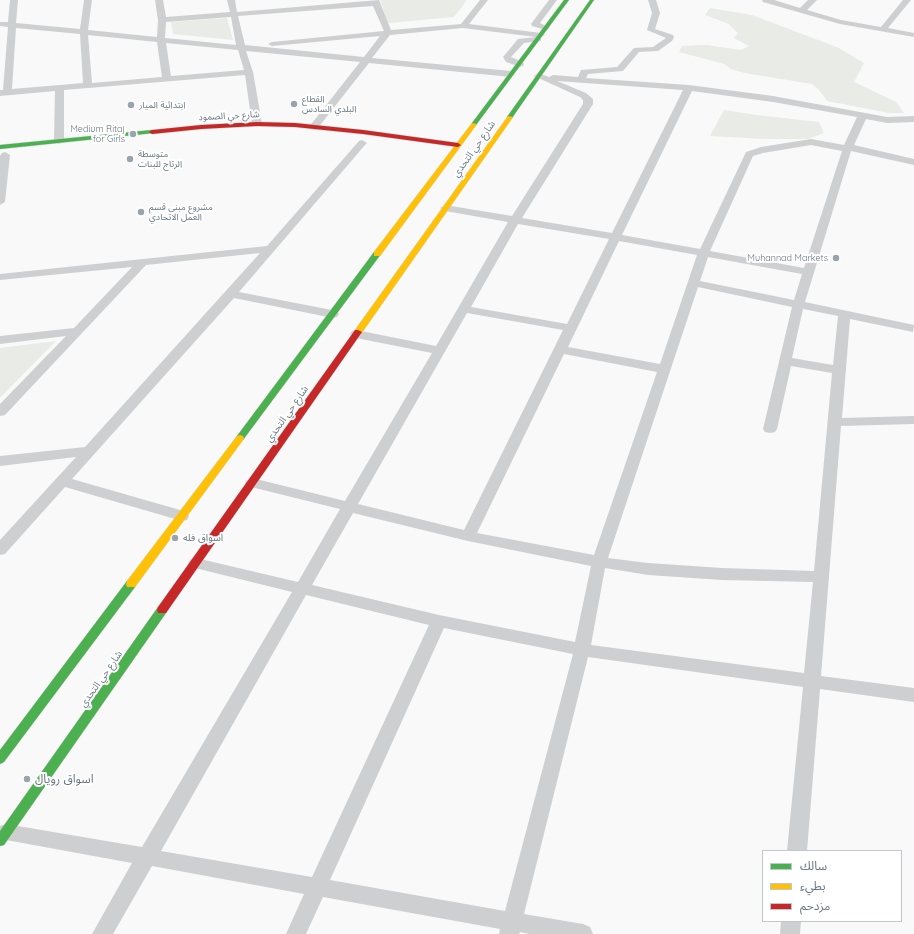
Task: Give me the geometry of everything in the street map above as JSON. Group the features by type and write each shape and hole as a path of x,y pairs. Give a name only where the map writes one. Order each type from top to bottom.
{"main road":[{"name":"شارع حي التحدي","path":"0,759 333,314 446,156 458,145 480,117 567,0"},
{"name":"شارع حي التحدي","path":"3,836 592,0"},
{"path":"496,96 495,99 504,103 514,103 522,100"},
{"path":"480,117 488,113 498,113 507,118 507,121"},
{"name":"شارع حي الصمود","path":"2,152 59,141 201,127 257,124 314,127 458,145"},
{"path":"2,152 201,136 235,135"},
{"path":"404,148 411,143 410,139 408,138"}],"street":[{"path":"14,0 3,92 250,72"},
{"path":"88,0 84,32 88,85"},
{"path":"159,0 167,79"},
{"path":"231,0 241,47 250,72 257,124"},
{"path":"304,0 307,8"},
{"path":"463,26 484,0"},
{"path":"542,34 535,22 553,0"},
{"path":"581,80 584,72 620,70 636,50 655,49 669,39 670,37 667,35 651,30 656,13 652,0"},
{"path":"766,0 840,22 914,35"},
{"path":"802,10 813,0"},
{"path":"883,29 906,0"},
{"path":"162,20 375,1 388,32"},
{"path":"0,24 511,74"},
{"path":"241,47 463,26 542,34"},
{"path":"314,127 388,32"},
{"path":"520,64 509,60 507,57 521,41 542,34"},
{"path":"538,76 689,88 773,99 887,120 914,119"},
{"path":"102,934 515,220 589,101 583,95 538,76"},
{"path":"59,141 60,88"},
{"path":"468,536 689,88"},
{"path":"770,429 798,305 847,148 862,116"},
{"path":"510,928 582,650 599,562 694,283 702,254 749,154 761,150 812,142 914,162"},
{"path":"1,548 231,294 362,143"},
{"path":"0,202 2,152"},
{"path":"445,208 809,272"},
{"path":"0,277 270,249"},
{"path":"0,412 143,262"},
{"path":"694,283 844,314 914,326"},
{"path":"231,294 333,314"},
{"path":"464,309 570,328"},
{"path":"797,850 844,314"},
{"path":"0,340 76,331"},
{"path":"356,334 440,351"},
{"path":"560,349 664,370"},
{"path":"786,361 839,370"},
{"path":"834,422 914,420"},
{"path":"0,461 90,451"},
{"path":"62,481 182,516"},
{"path":"252,483 468,536 599,562 648,570 821,577"},
{"path":"196,563 439,621 582,650 914,695"},
{"path":"296,934 439,621"},
{"path":"3,836 148,856 317,886 510,928 583,934"},
{"path":"790,934 792,922"}],"shaded area":[{"path":"380,0 467,0 454,17 388,23"},
{"path":"710,8 752,15 839,48 864,63 854,82 896,102 904,113 889,113 827,101 819,90 812,84 745,73 731,69 724,64 679,52 682,46 707,45 741,50 749,46 734,38 738,33 729,24 705,15"},
{"path":"227,18 233,40 173,34 171,22"},
{"path":"724,110 819,122 824,133 808,139 764,139 710,136"},
{"path":"56,341 0,398 0,348"}],"traffic: fast":[{"path":"474,124 567,0"},
{"path":"510,117 592,0"},
{"path":"0,147 152,132"},
{"path":"240,438 377,254"},
{"path":"0,759 131,584"},
{"path":"0,841 162,610"}],"traffic: slow":[{"path":"358,332 510,117"},
{"path":"377,254 474,124"},
{"path":"131,584 240,438"}],"traffic: jam":[{"path":"152,132 201,127 257,124 295,125 363,132 458,145"},
{"path":"162,610 358,332"}],"place":[{"name":"القطاع البلدي السادس","path":"294,104"},
{"name":"ابتدائية الميار","path":"131,105"},
{"name":"Medium Ritaj for Girls","path":"133,134"},
{"name":"متوسطة الرتاج للبنات","path":"130,159"},
{"name":"مشروع مبنى قسم العمل الاتحادي","path":"141,212"},
{"name":"Muhannad Markets","path":"836,258"},
{"name":"اسواق فله","path":"175,538"},
{"name":"اسواق رويال","path":"27,779"}]}
